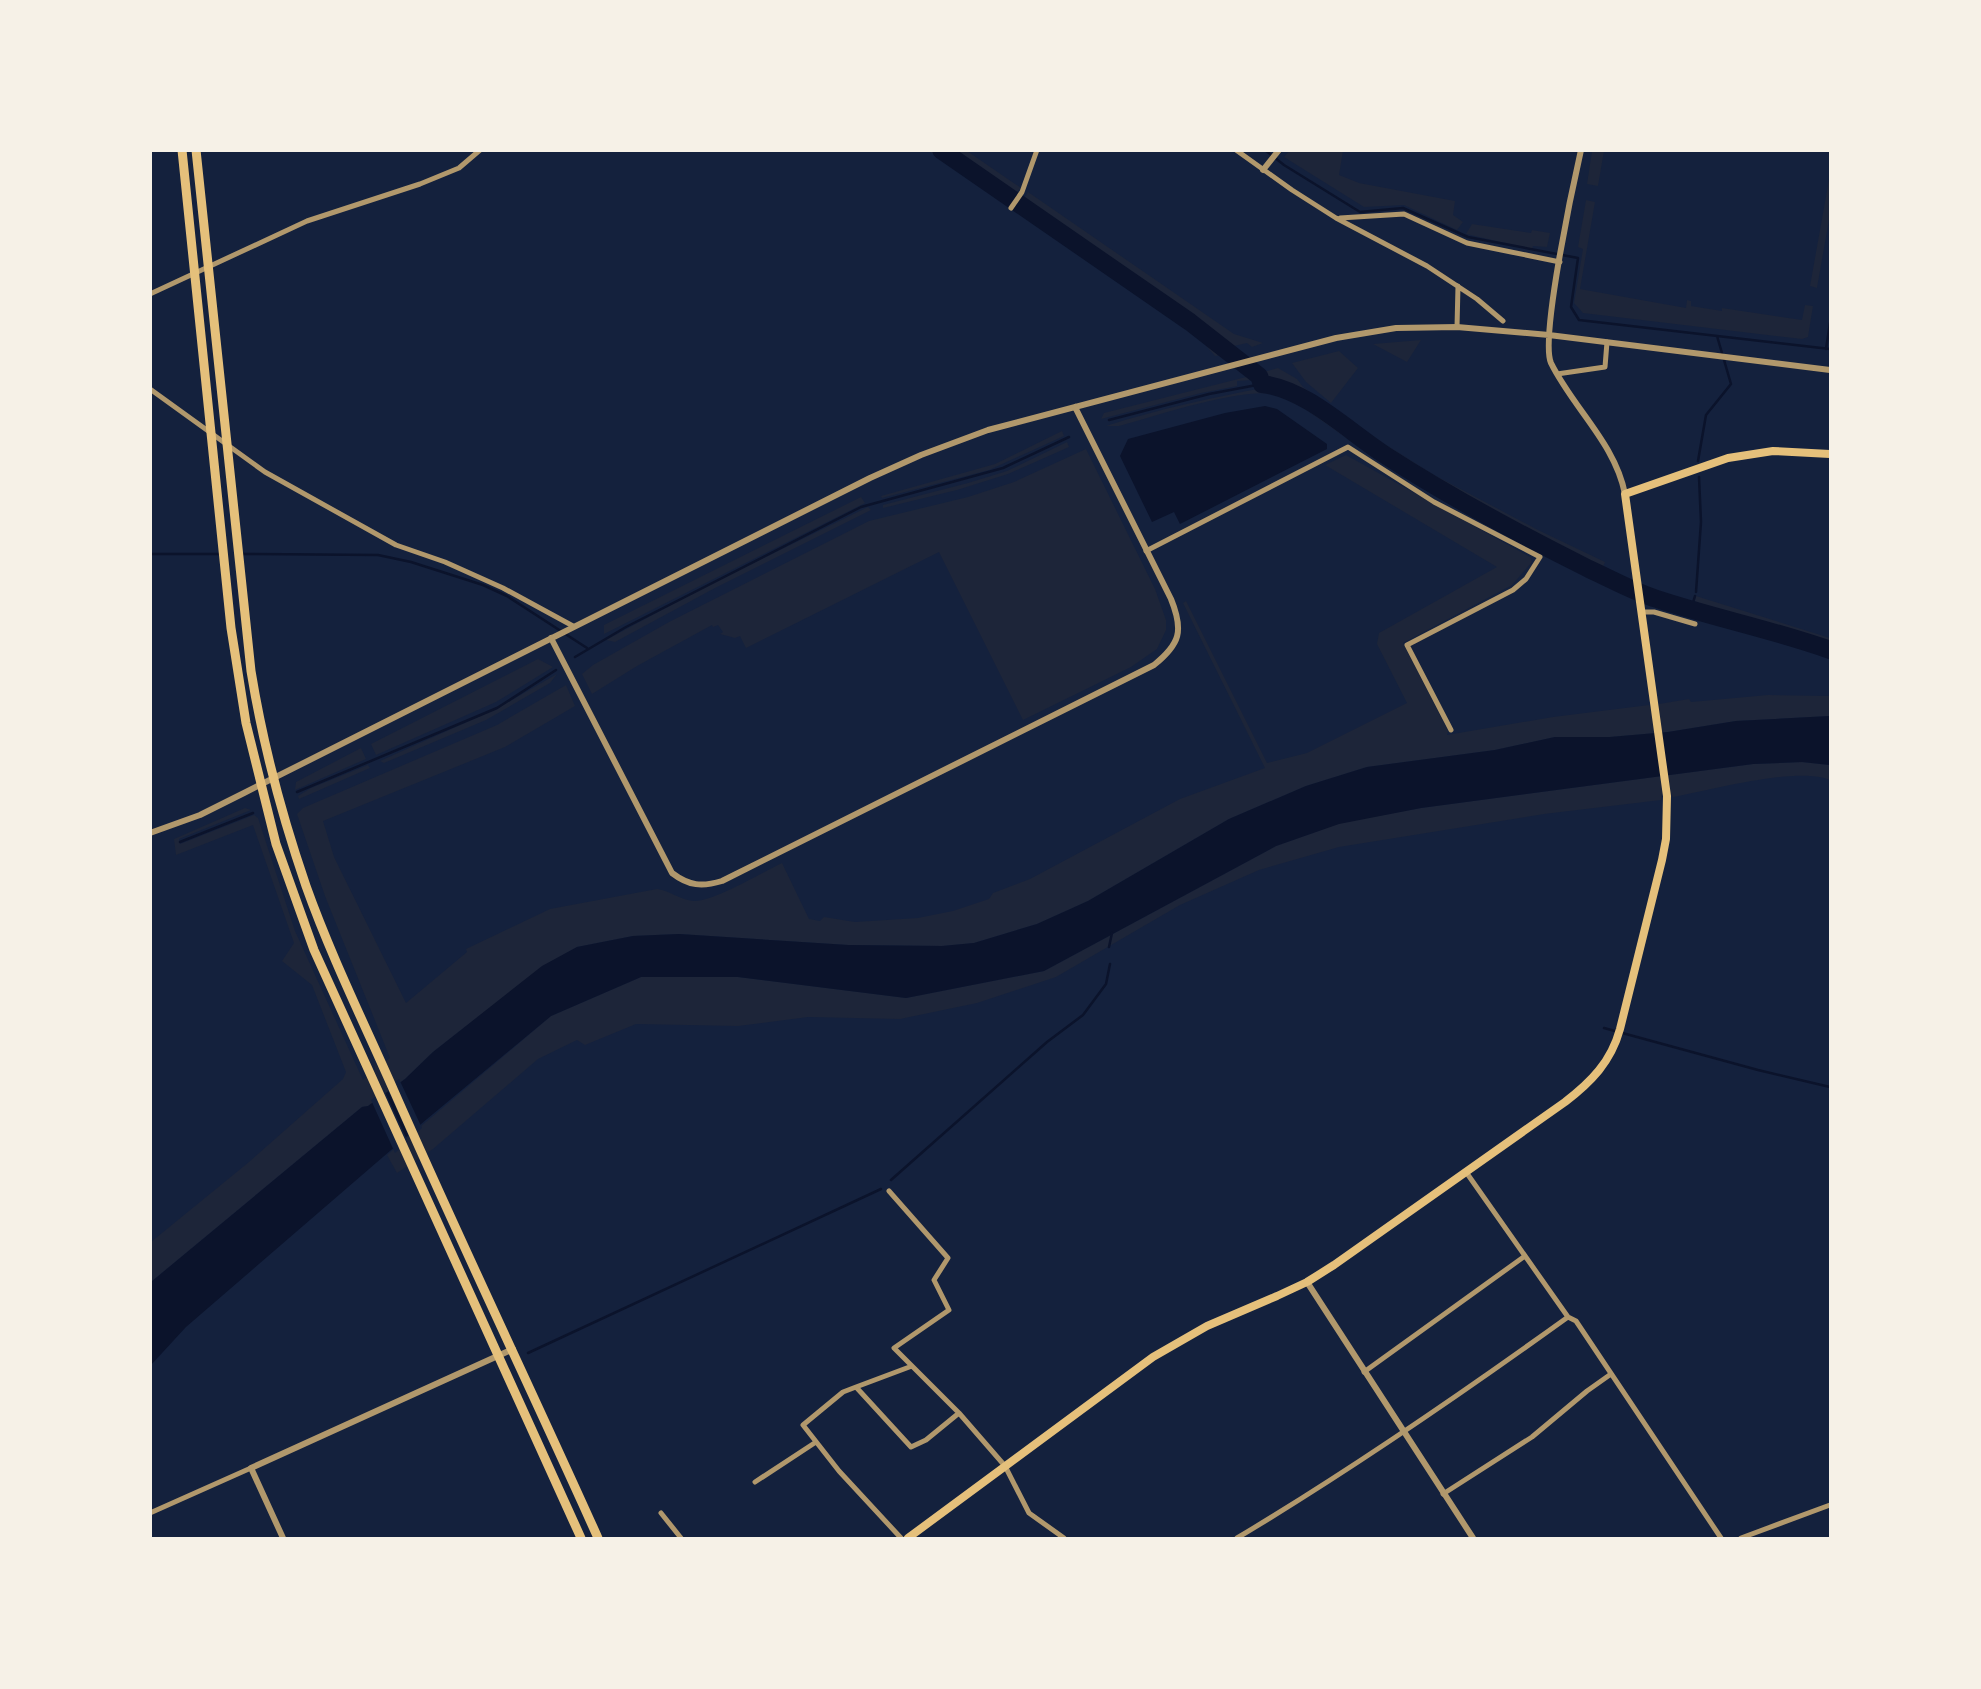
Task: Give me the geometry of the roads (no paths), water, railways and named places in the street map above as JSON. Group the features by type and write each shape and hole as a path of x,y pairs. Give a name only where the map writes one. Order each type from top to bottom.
{"highway":[{"path":"183,150 231,628 246,723 276,844 310,938 581,1538"},
{"path":"196,150 251,671 273,778 307,888 380,1059 598,1538"}],"main road":[{"path":"908,1538 1153,1357 1207,1326 1307,1282 1583,1088 1605,1063 1620,1030 1666,839 1667,796 1625,494 1728,458 1773,451 1830,454"}],"street":[{"path":"150,294 307,221 420,184 458,168 480,150"},
{"path":"1011,208 1021,192 1037,150"},
{"path":"1236,150 1336,218 1427,266 1503,321"},
{"path":"1263,170 1279,150"},
{"path":"1581,150 1560,262 1549,335 1549,356 1611,458 1622,480 1625,494"},
{"path":"1336,218 1404,214 1467,243 1560,262"},
{"path":"1457,327 1458,286"},
{"path":"150,833 200,815 870,478 988,430 1368,332 1424,327 1457,327 1549,335 1830,370"},
{"path":"1558,374 1605,368 1607,342"},
{"path":"150,389 265,472 396,545 503,587 573,626"},
{"path":"551,638 672,873 685,883 708,885 722,881 1154,666 1176,643 1180,629 1179,618 1075,407"},
{"path":"1146,551 1348,447 1434,502 1540,556 1526,579 1513,590 1408,645 1451,730"},
{"path":"1641,608 1695,624"},
{"path":"1466,1172 1568,1317 1576,1321 1721,1538"},
{"path":"889,1191 948,1258 934,1280 949,1310 894,1348 959,1413 1005,1466 1029,1513 1064,1538"},
{"path":"1364,1372 1525,1256"},
{"path":"1307,1282 1470,1537"},
{"path":"1237,1538 1403,1432 1568,1317"},
{"path":"150,1513 513,1349"},
{"path":"901,1538 839,1471 803,1425 843,1392 912,1366"},
{"path":"1443,1494 1532,1437 1611,1374"},
{"path":"856,1387 911,1447 926,1440 959,1413"},
{"path":"755,1482 817,1442"},
{"path":"251,1468 283,1538"},
{"path":"1741,1538 1830,1505"},
{"path":"661,1514 681,1538"}],"waterway":[{"path":"941,150 1190,322 1259,376 1262,384 1295,394 1310,402 1385,455 1485,515 1640,593 1830,650"},
{"path":"1265,150 1284,165 1360,212 1403,208 1468,237 1578,258 1571,307 1579,320 1830,349"},
{"path":"1826,349 1830,323"},
{"path":"1698,461 1706,415 1731,384 1717,336"},
{"path":"1109,420 1209,394 1262,384"},
{"path":"575,657 626,627 861,507 1003,468 1069,437"},
{"path":"1696,592 1701,522 1699,477"},
{"path":"150,554 221,554"},
{"path":"241,554 378,555 411,562 483,585 507,596 587,648"},
{"path":"1691,609 1695,596"},
{"path":"297,792 497,708 556,670"},
{"path":"180,842 253,813"},
{"path":"1109,947 1112,933"},
{"path":"891,1180 1047,1042 1083,1015 1106,984 1110,964"},
{"path":"1604,1028 1830,1087"},
{"path":"528,1353 881,1189"}]}
